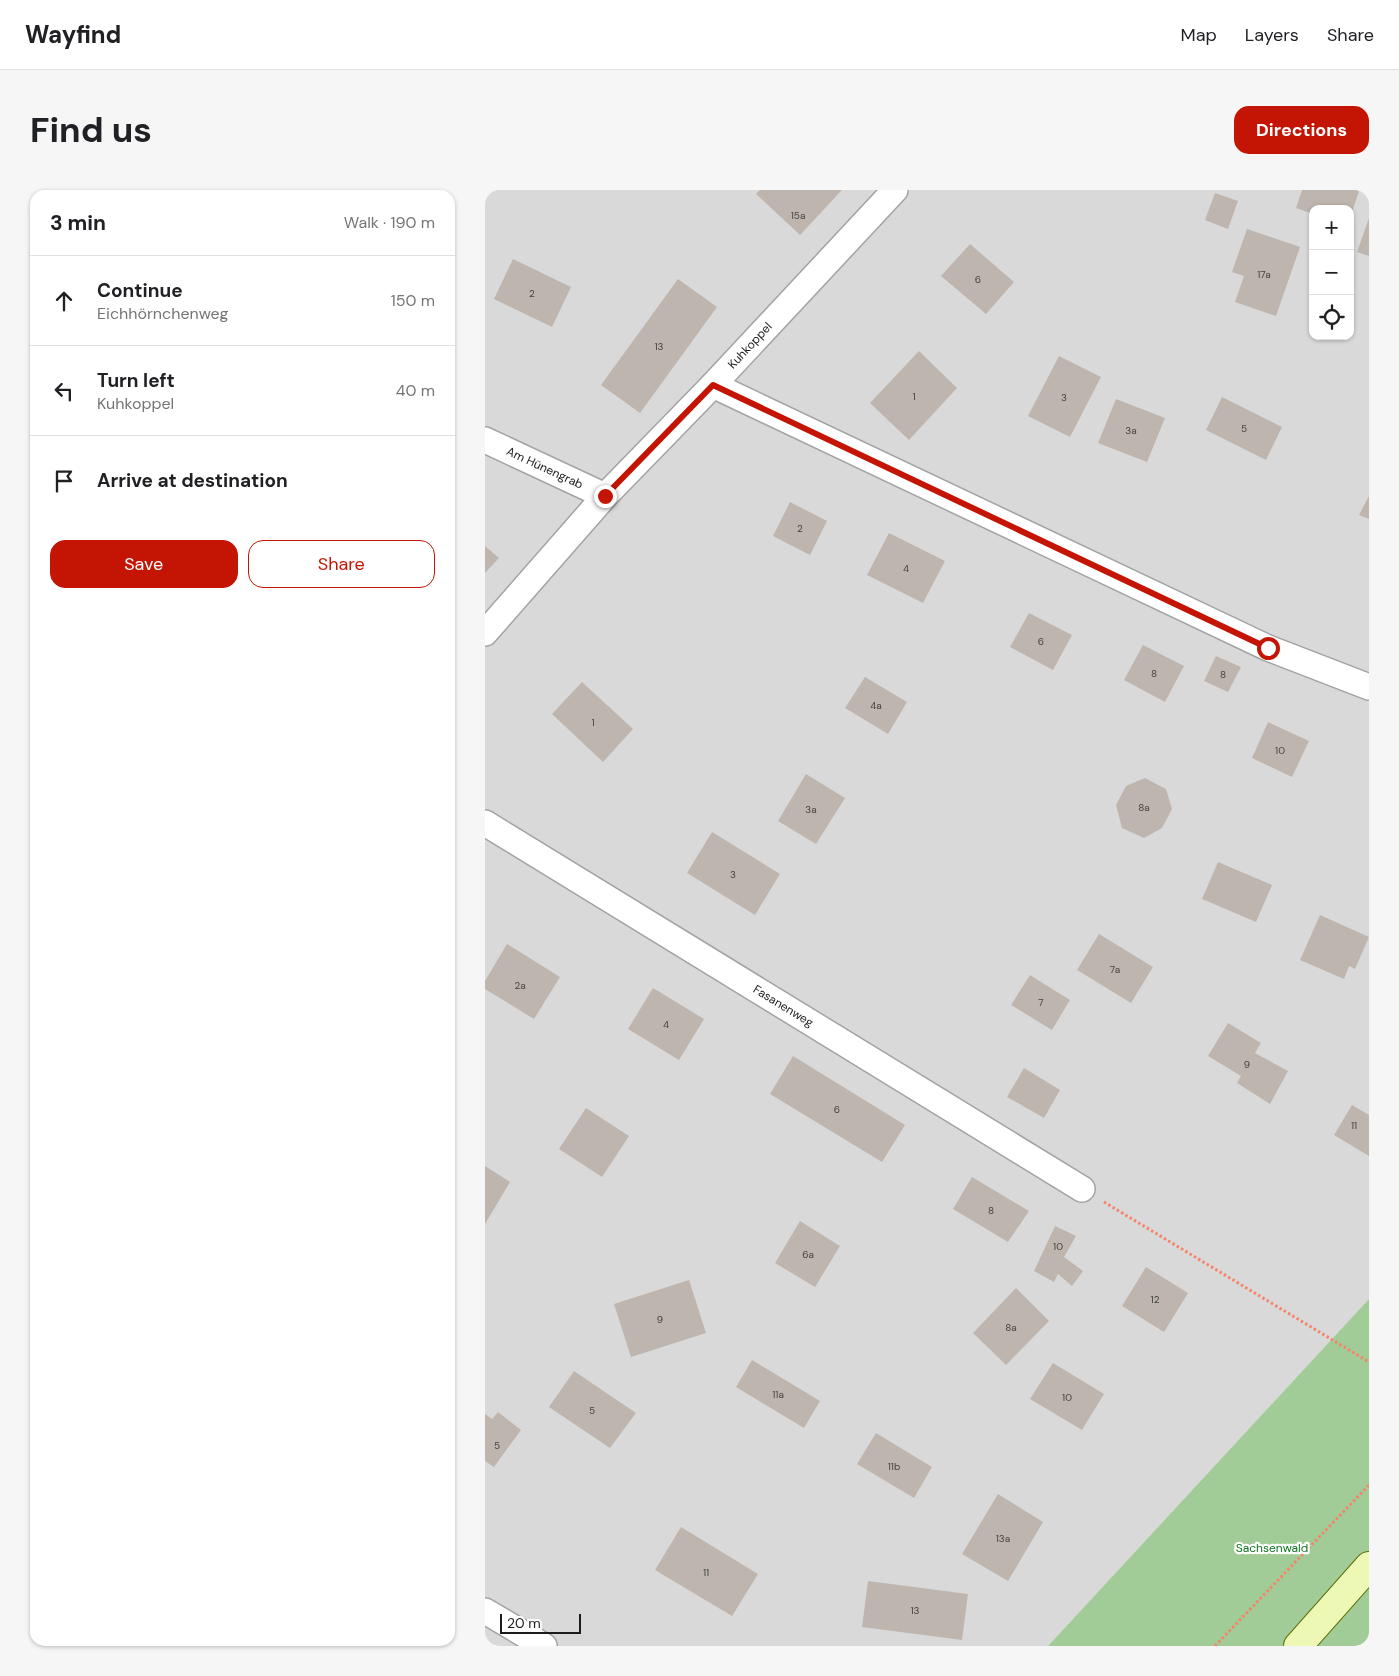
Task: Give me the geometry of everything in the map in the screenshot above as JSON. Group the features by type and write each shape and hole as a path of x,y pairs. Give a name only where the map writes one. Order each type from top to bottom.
{"main road":[{"path":"1298,1646 1369,1566"}],"street":[{"name":"Kuhkoppel","path":"485,633 605,496 713,385 895,190"},
{"path":"713,385 1268,648 1369,687"},
{"name":"Am Hünengrab","path":"485,440 605,496"},
{"name":"Fasanenweg","path":"485,823 1082,1189"},
{"path":"485,1611 544,1646"}],"path":[{"path":"1082,1189 1369,1362"},
{"path":"1215,1646 1369,1485"}],"shaded area":[{"path":"485,190 1369,190 1369,1299 1048,1646 485,1646"}],"green space":[{"name":"Sachsenwald","path":"1369,1299 1369,1646 1048,1646"}],"building":[{"path":"760,190 842,190 800,235 756,194"},
{"path":"1302,190 1359,191 1354,206 1309,205 1309,213 1296,208"},
{"path":"1215,193 1238,201 1228,229 1205,220"},
{"path":"1369,218 1369,256 1357,252"},
{"path":"1247,229 1300,247 1276,316 1235,302 1244,276 1232,272"},
{"path":"970,244 1014,282 986,314 941,276"},
{"path":"513,259 571,287 552,327 494,299"},
{"path":"678,279 717,307 640,413 601,385"},
{"path":"919,351 957,388 909,440 870,403"},
{"path":"1059,356 1101,377 1070,437 1028,416"},
{"path":"1222,397 1282,427 1266,460 1206,430"},
{"path":"1116,399 1165,418 1147,462 1098,443"},
{"path":"1369,496 1369,519 1359,515"},
{"path":"790,502 827,521 810,555 773,536"},
{"path":"889,533 945,561 923,603 867,575"},
{"path":"485,546 499,558 485,573"},
{"path":"1029,613 1072,635 1053,670 1010,647"},
{"path":"1143,645 1184,666 1165,702 1124,680"},
{"path":"1216,656 1241,667 1228,692 1204,681"},
{"path":"865,677 907,702 888,734 845,708"},
{"path":"582,682 633,729 603,762 552,714"},
{"path":"1268,722 1309,741 1292,777 1252,758"},
{"path":"806,774 845,798 816,844 778,821"},
{"path":"1145,778 1166,789 1172,809 1162,828 1144,838 1122,828 1116,805 1126,786"},
{"path":"712,832 780,874 755,915 687,873"},
{"path":"1218,862 1272,885 1256,922 1202,899"},
{"path":"1320,915 1369,937 1355,969 1349,966 1344,979 1300,960"},
{"path":"1099,934 1153,967 1131,1003 1077,970"},
{"path":"507,944 560,977 534,1019 485,989 485,981"},
{"path":"1030,975 1070,1000 1052,1030 1011,1005"},
{"path":"653,988 704,1019 679,1060 628,1029"},
{"path":"1228,1023 1261,1043 1255,1053 1288,1071 1270,1104 1237,1083 1241,1076 1208,1056"},
{"path":"793,1056 905,1125 882,1162 770,1094"},
{"path":"1024,1068 1060,1090 1044,1118 1007,1097"},
{"path":"1352,1105 1369,1115 1369,1156 1334,1135"},
{"path":"586,1108 629,1136 602,1177 559,1149"},
{"path":"485,1166 510,1182 485,1224"},
{"path":"972,1177 1029,1211 1008,1242 953,1209"},
{"path":"800,1221 840,1246 815,1287 775,1263"},
{"path":"1055,1226 1076,1236 1064,1257 1083,1271 1072,1286 1058,1274 1054,1282 1034,1271"},
{"path":"1146,1267 1188,1293 1164,1332 1122,1306"},
{"path":"689,1280 706,1333 631,1357 614,1304"},
{"path":"1016,1288 1049,1321 1006,1365 973,1333"},
{"path":"752,1360 820,1401 804,1428 736,1387"},
{"path":"1053,1363 1104,1394 1082,1430 1030,1399"},
{"path":"574,1371 636,1413 610,1448 549,1407"},
{"path":"498,1412 521,1430 494,1467 485,1461 485,1414 492,1419"},
{"path":"876,1433 932,1467 914,1498 857,1464"},
{"path":"998,1494 1043,1522 1008,1581 962,1554"},
{"path":"681,1527 758,1574 732,1616 655,1570"},
{"path":"868,1581 968,1594 962,1640 862,1627"}],"route":[{"path":"605,496 713,385 1268,648"}]}
